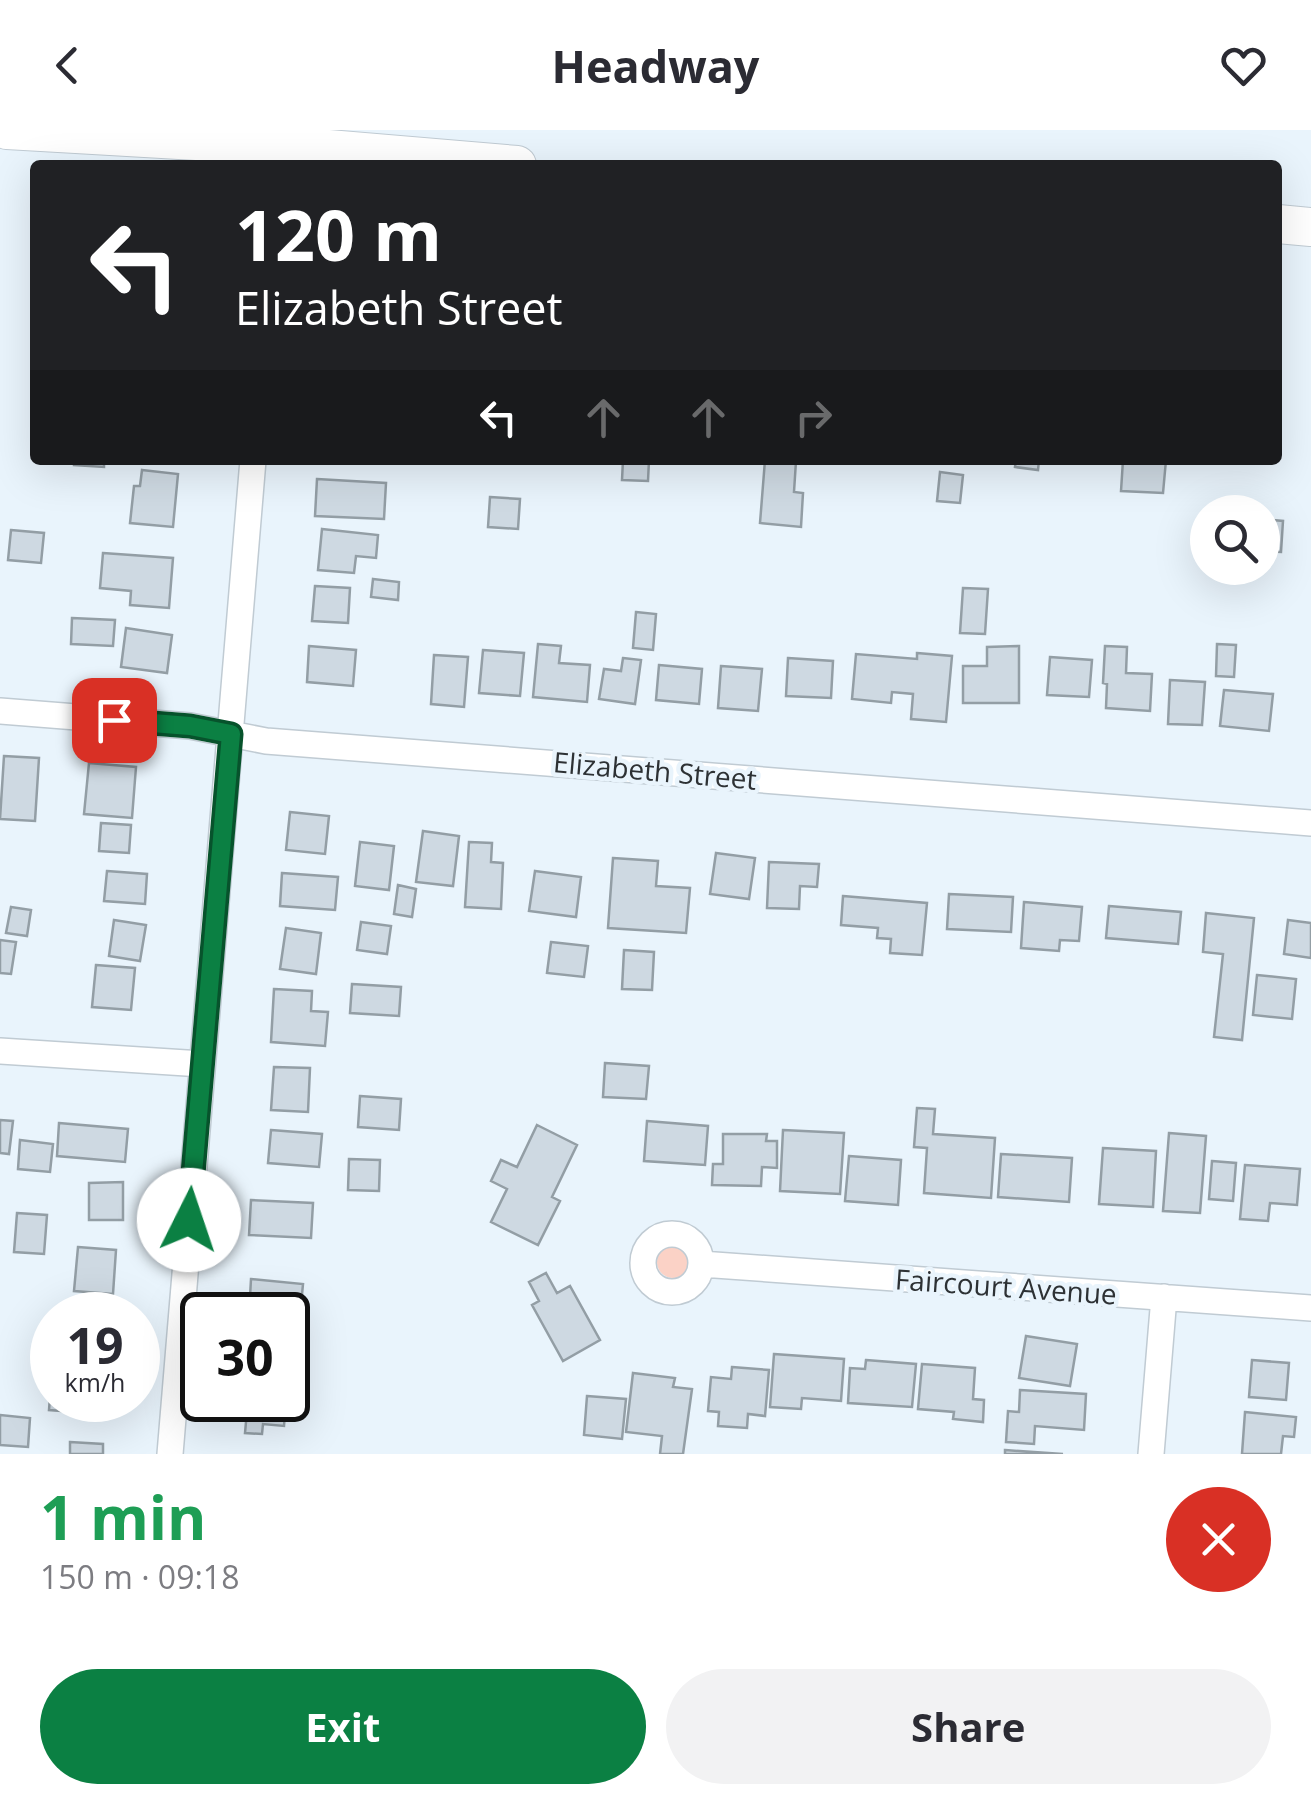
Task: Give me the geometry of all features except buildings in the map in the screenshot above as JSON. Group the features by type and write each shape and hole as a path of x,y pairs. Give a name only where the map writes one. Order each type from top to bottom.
{"street":[{"path":"7,130 278,155 318,139 479,160"},
{"path":"1282,224 1311,227"},
{"path":"170,1454 252,465"},
{"name":"Elizabeth Street","path":"0,711 190,726 266,741 1311,822"},
{"path":"0,1051 202,1064"},
{"name":"Faircourt Avenue","path":"701,1264 1311,1308"},
{"path":"1151,1454 1164,1297"}],"shaded area":[{"path":"673,1246 684,1251 689,1262 684,1273 673,1278 662,1273 657,1262 662,1251"}],"route":[{"path":"114,720 190,726 231,734 189,1220"}]}
